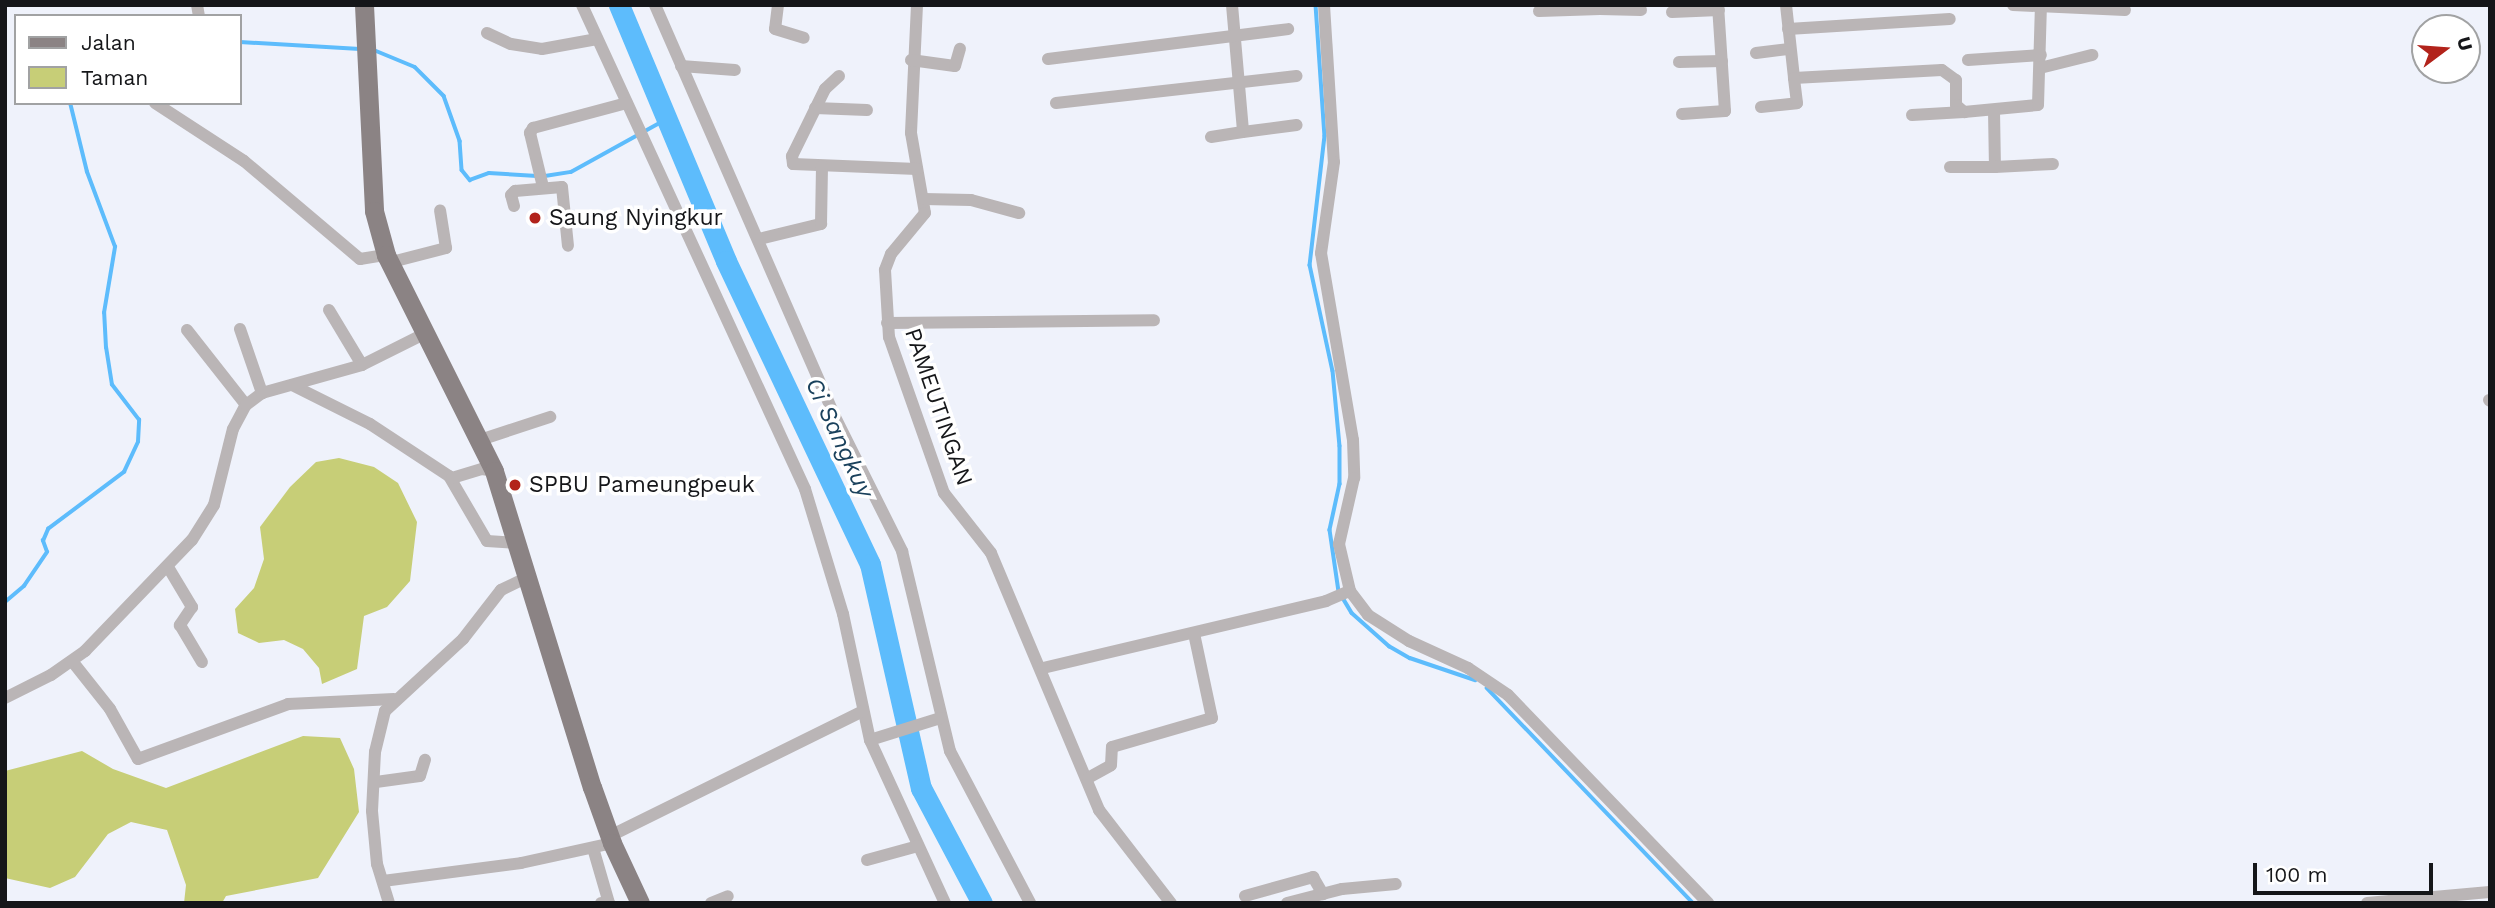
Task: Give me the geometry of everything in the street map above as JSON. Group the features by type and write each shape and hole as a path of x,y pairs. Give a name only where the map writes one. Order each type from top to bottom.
{"main road":[{"path":"363,5 374,211 387,259 494,471 518,543 605,842 640,903"}],"street":[{"path":"582,5 813,509 843,614 863,711 918,846 945,903"},
{"path":"655,5 832,411 902,551 937,719 950,751 1030,903"},
{"path":"778,5 775,29 804,38"},
{"path":"917,5 911,60 911,133 924,199 971,200 1019,213"},
{"path":"1232,5 1243,132"},
{"path":"1324,5 1334,162 1321,253 1353,440 1354,478 1339,544 1344,593 1368,615 1421,648 1468,668 1508,695 1709,903"},
{"path":"1760,107 1797,103 1786,5"},
{"path":"2013,5 2125,10"},
{"path":"1912,115 1994,111 2038,105 2041,5"},
{"path":"1539,11 1600,7 1641,10"},
{"path":"1672,12 1719,8 1725,111 1682,114"},
{"path":"1788,29 1950,19"},
{"path":"1048,60 1288,29"},
{"path":"487,33 511,44 542,49 597,39"},
{"path":"1756,53 1790,49"},
{"path":"911,60 955,66 960,50"},
{"path":"1968,60 2041,61 2092,55"},
{"path":"1679,62 1722,61"},
{"path":"681,66 735,71"},
{"path":"1794,78 1941,70 1956,80 1956,105 1964,112"},
{"path":"839,76 829,81 792,161 822,166 918,169"},
{"path":"1056,103 1296,76"},
{"path":"541,180 530,133 533,128 627,103"},
{"path":"158,105 244,161 360,259 387,259 446,248 440,211"},
{"path":"815,108 867,110"},
{"path":"1994,111 1995,167"},
{"path":"1210,137 1297,125"},
{"path":"1950,167 2053,164"},
{"path":"759,239 821,224 822,166"},
{"path":"514,206 512,193 541,180 562,187 568,246"},
{"name":"PAMEUTINGAN","path":"924,199 925,213 891,254 885,270 887,323 905,391 944,493 991,553 1043,668 1099,810 1171,903"},
{"path":"329,310 362,365"},
{"path":"887,323 1154,320"},
{"path":"240,329 262,393"},
{"path":"187,330 246,405"},
{"path":"5,698 72,661 192,540 214,505 233,429 246,405 262,393 362,365 424,334"},
{"path":"292,385 370,424 452,478 484,539 493,544 504,540 518,543"},
{"path":"480,440 550,417"},
{"path":"452,478 494,471"},
{"path":"168,567 192,607 180,625 202,662"},
{"path":"389,903 373,842 377,736 394,699 430,672 463,639 501,590 528,577"},
{"path":"1043,668 1194,633 1344,593"},
{"path":"1088,778 1110,767 1112,747 1212,718 1194,633"},
{"path":"72,661 110,709 138,759 288,704 394,699"},
{"path":"383,881 520,863 605,842 863,711"},
{"path":"873,739 937,719"},
{"path":"376,782 420,776 425,760"},
{"path":"601,903 609,903 596,859 605,842"},
{"path":"867,860 918,846"},
{"path":"1245,896 1313,877 1323,894"},
{"path":"1287,903 1323,894 1396,884"},
{"path":"2367,903 2490,892"}],"green space":[{"path":"339,458 374,467 398,483 417,522 410,581 387,607 364,616 357,669 322,684 319,668 303,649 284,640 259,643 238,633 235,609 254,588 264,559 260,527 290,487 316,462"},
{"path":"303,736 340,738 354,769 359,812 318,878 226,896 222,903 184,903 186,885 167,830 131,822 108,834 75,877 50,888 5,878 5,771 82,751 113,769 166,788"}],"waterway":[{"name":"Ci Sangkuy","path":"619,5 726,261 870,564 921,788 982,903"},
{"path":"1316,5 1325,136 1310,265 1333,371 1340,446 1340,484 1330,530 1339,592"},
{"path":"242,42 360,49"},
{"path":"374,50 415,67 444,96 460,141 462,170 470,180 489,173 537,176"},
{"path":"5,602 24,586 47,552 43,541 48,529 124,472 138,442 139,420 112,385 106,348 104,313 115,247 87,172 70,105"},
{"path":"545,176 571,172 667,119"},
{"path":"1343,598 1352,613 1389,646 1410,658 1475,680"},
{"path":"1487,688 1693,903"}],"place":[{"name":"Saung Nyingkur","path":"535,218"},
{"name":"SPBU Pameungpeuk","path":"515,485"}]}
